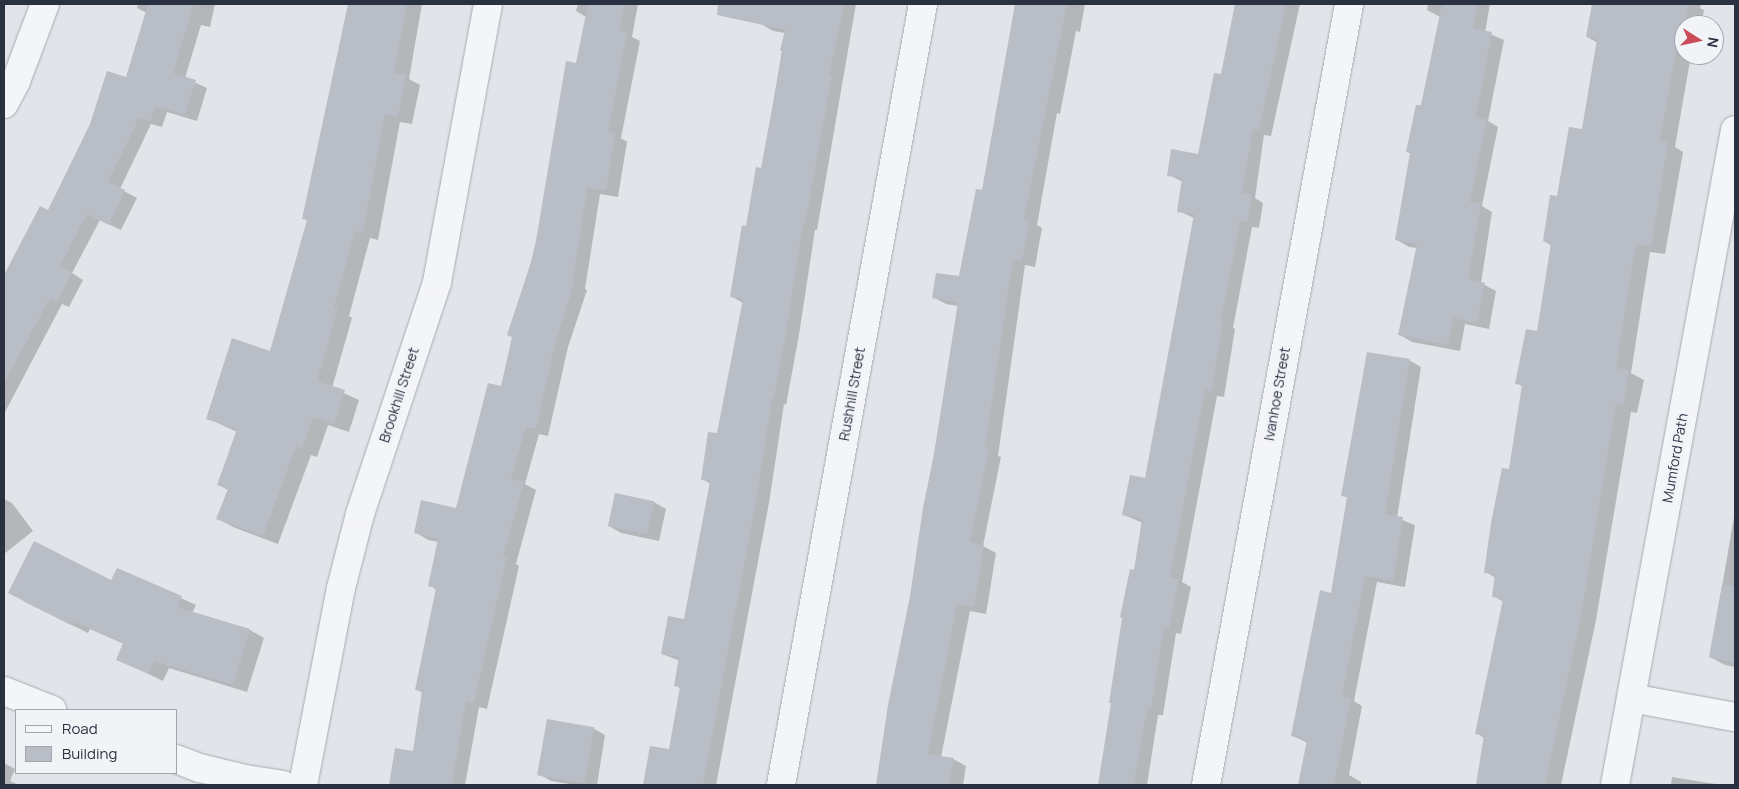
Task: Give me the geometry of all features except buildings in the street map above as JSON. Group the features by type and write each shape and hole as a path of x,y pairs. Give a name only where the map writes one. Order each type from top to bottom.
{"street":[{"path":"4,104 16,81 45,4"},
{"name":"Brookhill Street","path":"303,785 341,588 360,514 437,282 488,4"},
{"name":"Rushhill Street","path":"780,785 923,4"},
{"name":"Ivanhoe Street","path":"1206,785 1349,4"},
{"name":"Mumford Path","path":"1616,785 1735,130"},
{"path":"4,691 49,709"},
{"path":"1632,698 1735,717"},
{"path":"178,760 200,768 236,777 283,785"}]}
